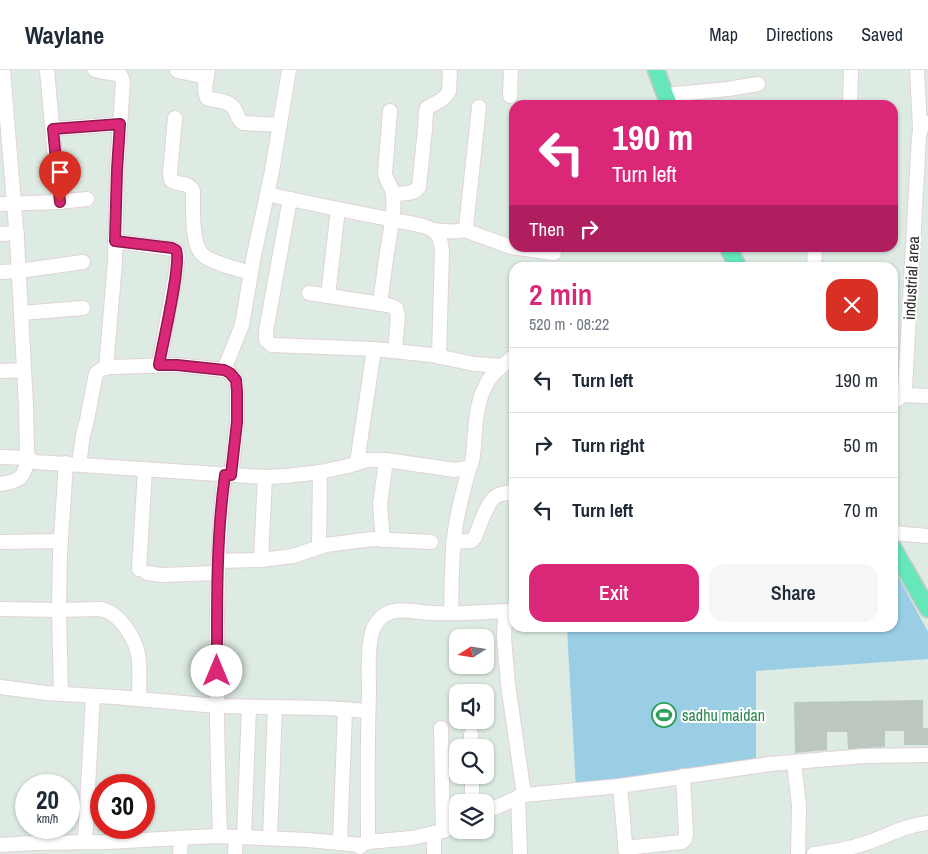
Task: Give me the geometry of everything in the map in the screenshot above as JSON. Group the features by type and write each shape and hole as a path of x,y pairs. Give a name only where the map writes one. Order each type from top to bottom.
{"main road":[{"path":"656,70 667,100"},
{"path":"898,556 928,609"}],"street":[{"path":"0,484 14,482 21,477 25,471 28,458 17,233 7,204 3,70"},
{"path":"47,70 60,202"},
{"path":"95,70 121,76 123,82 117,170 115,262 106,368"},
{"path":"177,70 207,74 205,90 207,98 229,104 234,108 240,121 247,124 280,125"},
{"path":"224,370 242,325 289,70"},
{"path":"394,194 417,191 419,187 427,108 446,96 450,70"},
{"path":"510,96 511,70"},
{"path":"850,100 851,70"},
{"name":"industrial area","path":"898,399 905,378 924,126 917,70"},
{"path":"667,100 758,84"},
{"path":"464,230 467,221 479,107"},
{"path":"380,304 394,194 386,180 385,174 390,111"},
{"path":"175,118 171,180 188,185 193,191 194,234 198,251 209,259 251,272"},
{"path":"53,129 120,124"},
{"path":"267,194 433,230 452,232 464,230 509,246"},
{"path":"7,204 87,199"},
{"path":"290,199 266,331 266,340 272,345 374,349 439,357 474,364 502,366"},
{"path":"328,296 338,209"},
{"path":"433,230 438,235 442,251 439,357"},
{"path":"0,234 17,233"},
{"path":"115,241 172,248 178,254 159,365"},
{"path":"0,272 83,262"},
{"path":"309,294 388,305 396,308 398,316 394,351"},
{"path":"21,313 83,308"},
{"path":"357,463 374,349"},
{"path":"451,613 454,542 460,501 472,460 479,405 485,386 509,360"},
{"path":"61,694 59,610 61,541 72,464 87,420 96,373 106,368 159,365 224,370 230,373 236,380 237,422 222,499 217,601 220,836"},
{"path":"0,371 24,370"},
{"path":"898,399 928,396"},
{"path":"0,457 28,458 35,462 265,477 320,472 367,460 386,460 455,470 470,466"},
{"path":"383,540 380,505 386,460"},
{"path":"145,469 143,571 161,575 219,567 293,556 320,546 372,539 431,542"},
{"path":"320,472 320,546"},
{"path":"261,560 265,477"},
{"path":"454,542 471,541 475,537 488,506 493,499 509,492"},
{"path":"898,534 928,536"},
{"path":"0,542 61,541"},
{"path":"0,609 100,609 107,610 116,615 131,634 136,646 139,657 139,699"},
{"path":"362,847 371,644 374,627 378,620 389,612 394,611 451,613 509,610"},
{"path":"509,612 505,617 504,638 521,796 520,854"},
{"path":"0,687 61,694 217,706 368,711"},
{"path":"84,842 93,696"},
{"path":"235,854 240,837 249,707"},
{"path":"270,838 275,707"},
{"path":"340,843 345,710"},
{"path":"434,854 438,832 441,728"},
{"path":"494,808 521,796 620,786 770,764 864,756 928,755"},
{"path":"794,762 799,805 798,854"},
{"path":"620,786 626,851 682,842 685,839 683,776"},
{"path":"814,854 854,847 914,825 928,823"},
{"path":"0,845 32,848 84,842 107,848 146,847 181,838 220,836 340,843 362,847 412,838 449,828"},
{"path":"180,854 181,838"}],"shaded area":[{"name":"sadhu maidan","path":"898,576 928,632 928,659 756,671 756,759 576,789 567,632 898,632"}],"building":[{"path":"923,700 923,728 928,728 928,745 904,745 904,731 885,731 885,747 848,749 847,732 827,732 827,750 795,753 794,702"}],"place":[{"name":"sadhu maidan","path":"664,715"}],"route":[{"path":"60,202 53,129 120,124 115,241 172,248 178,254 159,365 224,370 230,373 236,380 237,422 231,475 225,475 222,499 217,601 217,671"}]}
